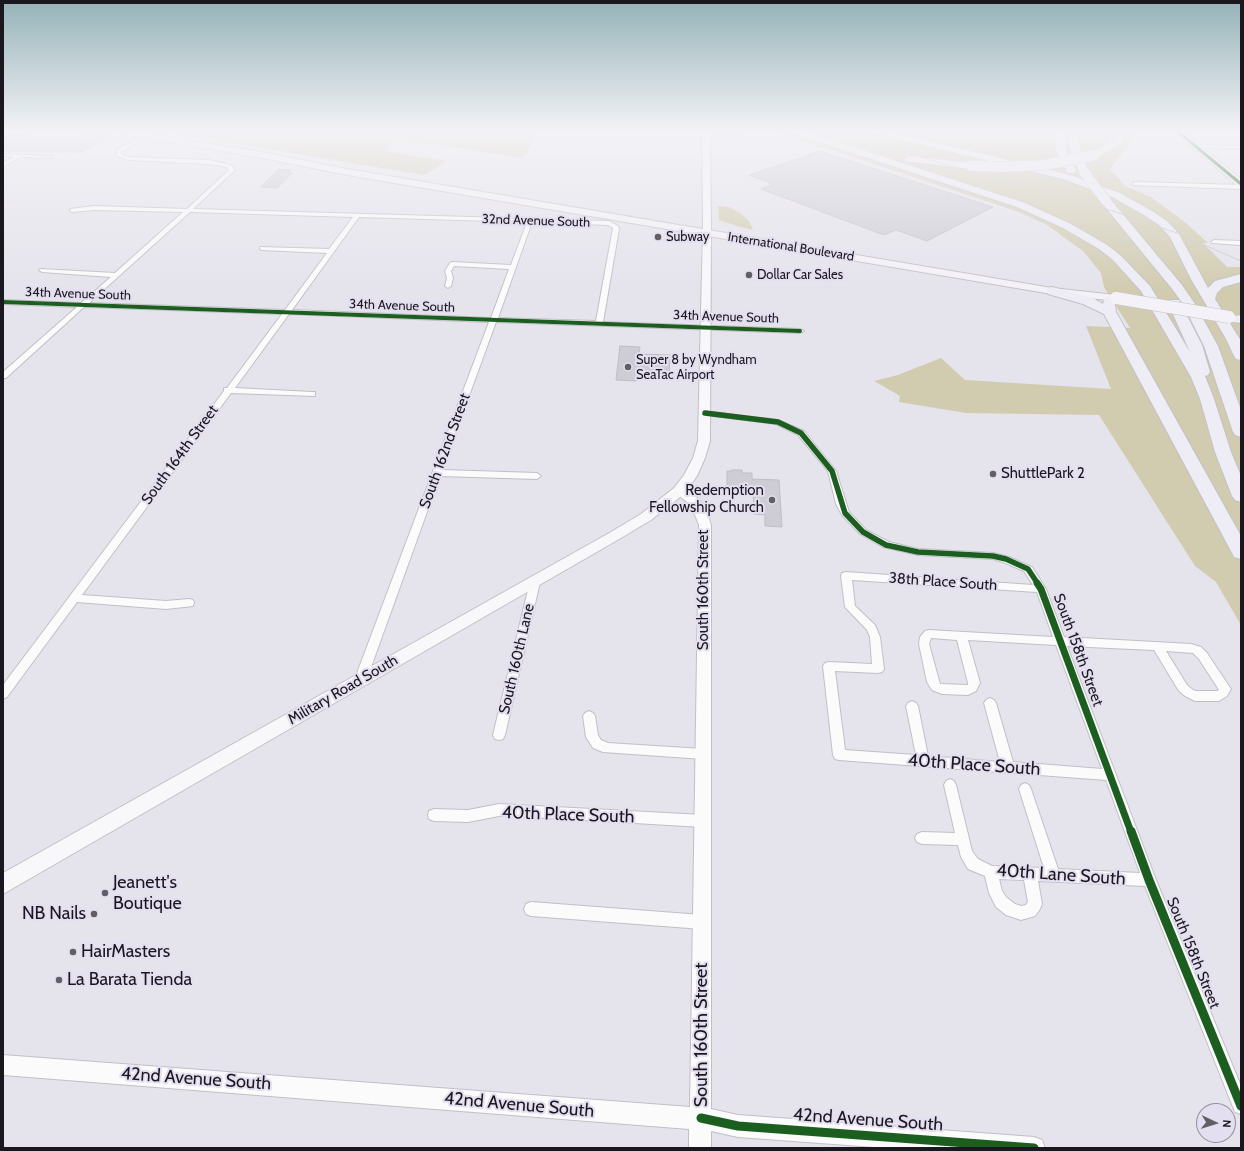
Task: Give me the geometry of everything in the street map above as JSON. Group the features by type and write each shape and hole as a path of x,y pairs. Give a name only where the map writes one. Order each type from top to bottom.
{"highway":[{"path":"950,184 1014,203 1054,219 1085,236 1116,257 1146,289 1191,365 1207,399 1223,452 1241,496"},
{"path":"1080,184 1156,274 1179,311 1195,345 1205,380 1207,399"},
{"path":"1084,184 1116,195 1148,213 1163,223 1175,236 1241,356"},
{"path":"1093,184 1178,288 1189,304 1211,346 1241,432"},
{"path":"1209,299 1211,292 1219,284 1241,278"},
{"path":"1052,291 1088,301 1112,305 1241,553"}],"main road":[{"name":"International Boulevard","path":"438,184 707,230 1078,288 1112,305 1240,319"},
{"name":"International Boulevard","path":"443,184 1052,291"},
{"path":"679,491 690,476 699,458 704,441 707,184"},
{"name":"Military Road South","path":"3,884 646,517 679,491"}],"street":[{"path":"3,376 218,184"},
{"path":"1135,184 1241,187"},
{"name":"32nd Avenue South","path":"72,210 94,208 188,210 604,223 616,227 599,324"},
{"name":"South 164th Street","path":"3,694 287,312 357,215"},
{"name":"South 162nd Street","path":"360,681 530,221"},
{"path":"1214,242 1241,242"},
{"path":"262,248 332,250"},
{"path":"448,286 450,278 448,271 452,264 512,267"},
{"path":"42,270 115,275"},
{"name":"34th Avenue South","path":"3,302 800,331"},
{"path":"3,367 13,367"},
{"path":"228,390 312,394"},
{"name":"South 158th Street","path":"705,413 778,422 796,429 832,471 845,513 863,532 876,540 898,549 918,552 993,556 1006,559 1028,569 1041,589 1149,880 1241,1106"},
{"path":"437,473 537,476"},
{"name":"South 160th Street","path":"679,491 696,503 705,525 700,1148"},
{"name":"38th Place South","path":"839,756 829,666 878,669 875,637 871,628 850,607 846,576 1041,589"},
{"name":"South 160th Lane","path":"499,735 534,582"},
{"path":"74,598 166,605 190,603"},
{"path":"961,636 974,683 972,688 968,690 942,689 936,687 933,682 924,644 925,637 929,634 961,636 1157,646 1191,648 1198,650 1203,656 1225,689 1223,693 1219,696 1195,696 1189,693 1183,688 1157,646"},
{"path":"990,703 1008,768"},
{"path":"912,706 923,762"},
{"path":"590,716 592,737 597,744 606,748 702,754"},
{"name":"40th Place South","path":"839,756 1110,776"},
{"path":"922,838 962,839 950,785"},
{"path":"1025,789 1053,875"},
{"name":"40th Place South","path":"434,815 468,816 513,810 703,821"},
{"name":"40th Lane South","path":"962,839 966,853 973,864 991,872 1149,880"},
{"path":"991,872 996,893 1001,902 1010,910 1021,913 1030,911 1035,904 1030,874"},
{"path":"531,909 702,922"},
{"name":"42nd Avenue South","path":"3,1065 677,1118 701,1118 738,1126 1034,1148"}],"shaded area":[{"path":"933,184 1123,184 1125,186 1151,197 1186,223 1208,243 1203,243 1227,267 1241,267 1241,625 1216,582 1195,566 1099,415 966,413 899,402 900,396 874,381 898,375 941,358 965,380 1111,389 1086,326 1130,328 1104,287 1101,273 1083,251 1047,225 1019,212"},
{"path":"718,206 729,207 740,213 749,221 753,230 719,220"}],"building":[{"path":"264,184 281,184 277,188 261,187"},
{"path":"773,184 921,184 993,207 927,241 896,230 884,235 761,189"},
{"name":"Super 8 by Wyndham SeaTac Airport","path":"620,346 640,347 639,354 670,355 669,378 637,377 636,381 616,380"},
{"name":"Redemption Fellowship Church","path":"742,470 742,473 752,473 752,479 779,480 782,527 765,526 765,515 754,514 753,491 727,490 727,471"}],"tram line":[{"path":"1015,184 1113,211 1177,233 1241,261"}],"cycle path":[{"path":"3,302 800,331"},
{"path":"705,413 778,422 801,433 832,471 845,513 863,532 886,545 918,552 993,556 1006,559 1028,569 1041,589 1149,880 1241,1106"},
{"path":"701,1118 738,1126 1034,1148"}],"place":[{"name":"Subway","path":"658,237"},
{"name":"Dollar Car Sales","path":"749,275"},
{"name":"Super 8 by Wyndham SeaTac Airport","path":"628,367"},
{"name":"ShuttlePark 2","path":"993,474"},
{"name":"Redemption Fellowship Church","path":"772,500"},
{"name":"Jeanett's Boutique","path":"105,893"},
{"name":"NB Nails","path":"94,914"},
{"name":"HairMasters","path":"73,952"},
{"name":"La Barata Tienda","path":"59,980"}]}
